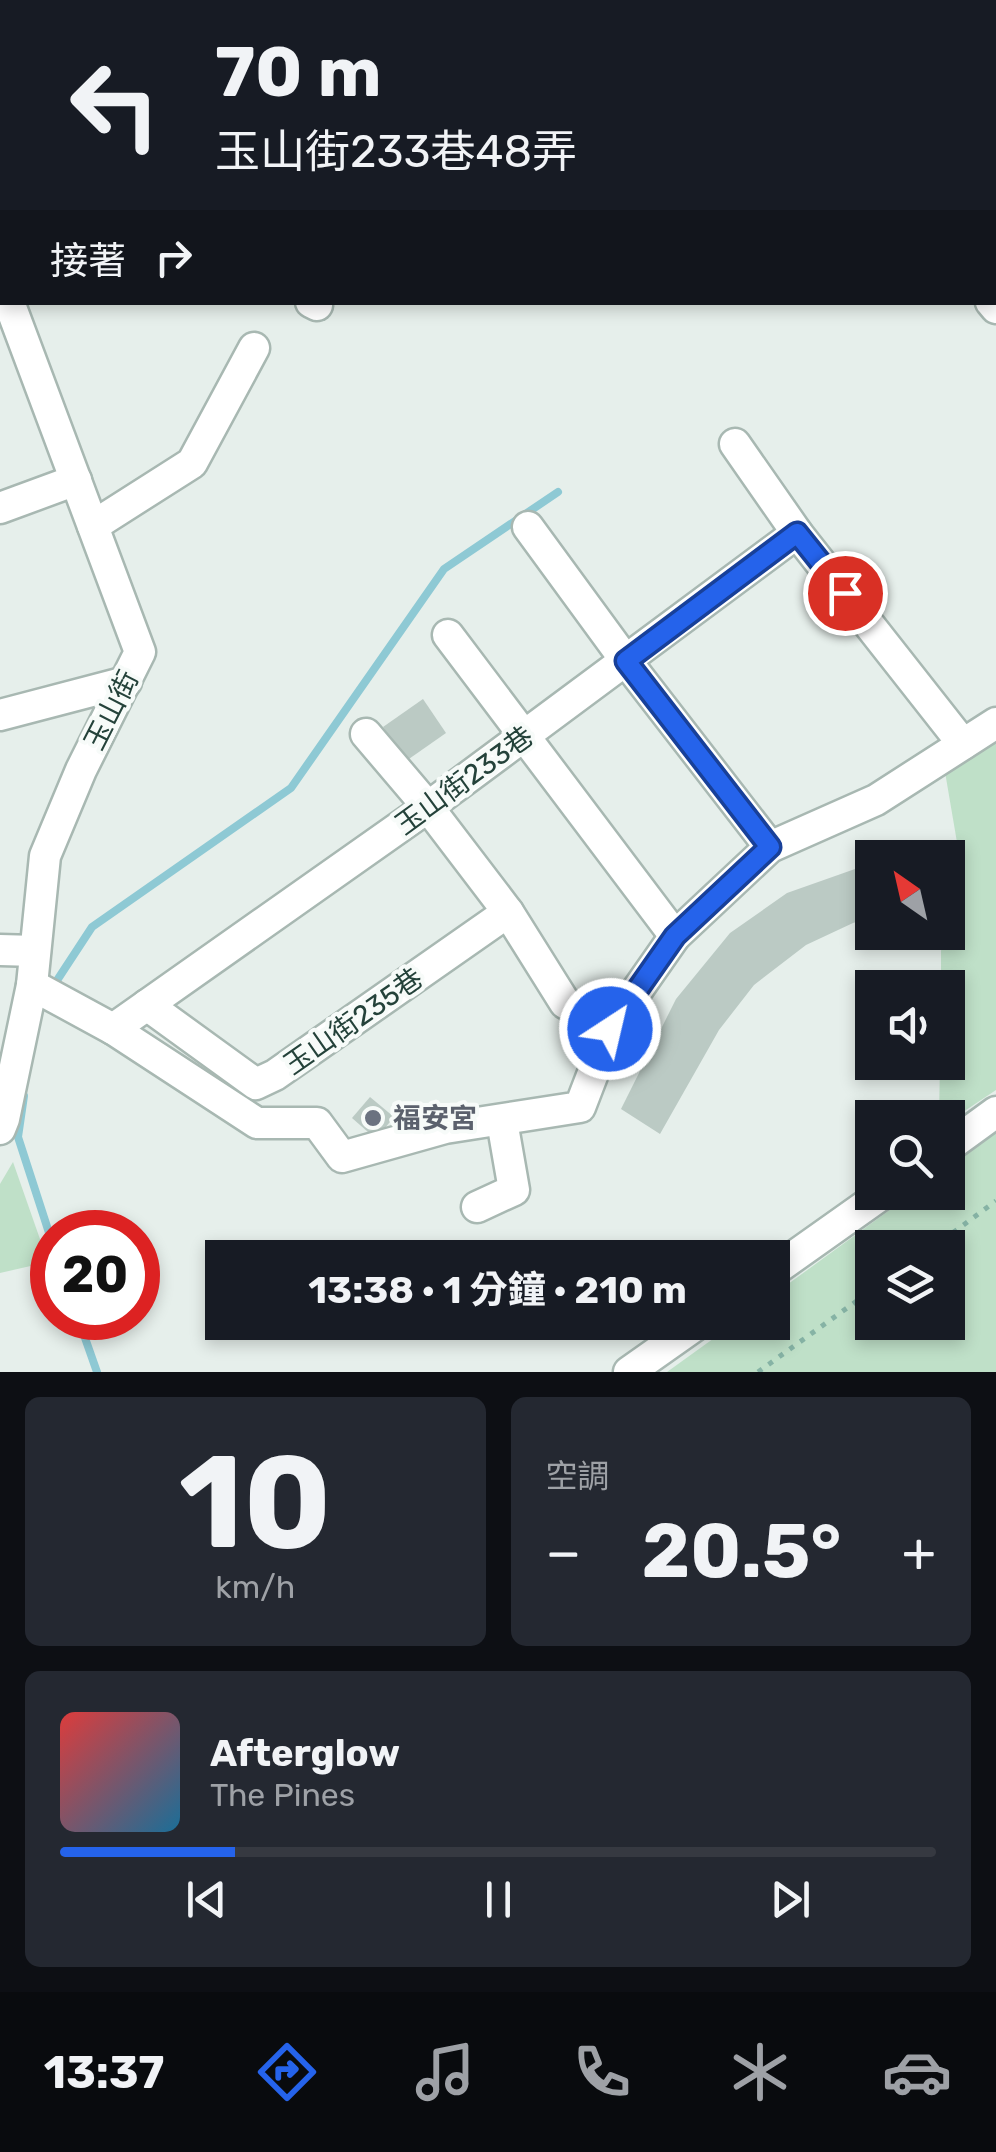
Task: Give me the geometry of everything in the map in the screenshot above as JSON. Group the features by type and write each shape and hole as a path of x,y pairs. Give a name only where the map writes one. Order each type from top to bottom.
{"street":[{"name":"玉山街","path":"0,1129 43,991 35,952 45,856 80,770 140,652 10,305"},
{"path":"93,526 192,463 254,348"},
{"path":"735,444 797,533 963,744"},
{"path":"0,508 76,480"},
{"path":"528,526 626,661 770,847"},
{"name":"玉山街233巷","path":"113,1029 428,807 797,533"},
{"path":"448,635 675,936"},
{"path":"0,715 126,682"},
{"path":"43,991 113,1029 257,1123 318,1124 342,1157 444,1128 580,1107 610,1029 675,936 770,847 876,800 996,723"},
{"path":"366,734 508,912 565,1002 610,1029"},
{"name":"玉山街235巷","path":"148,1005 256,1084 275,1075 508,912"},
{"path":"0,950 35,952"},
{"path":"965,1135 996,1112"},
{"path":"477,1206 514,1190 502,1120"},
{"path":"790,1259 860,1210"},
{"path":"630,1372 675,1340"}],"path":[{"path":"957,1230 996,1201"},
{"path":"758,1372 855,1302"}],"green space":[{"path":"996,738 996,1090 965,1111 965,1100 939,1100 940,1080 965,1080 965,970 941,970 941,950 965,950 965,840 957,840 945,772"},
{"path":"996,1132 996,1372 667,1372 711,1340 790,1340 790,1283 855,1235 855,1340 965,1340 965,1230 862,1230 890,1210 965,1210 965,1155"},
{"path":"13,1162 30,1211 30,1266 0,1273 0,1184"}],"building":[{"path":"423,699 446,733 406,761 383,727"},
{"path":"855,869 855,922 806,945 754,985 719,1030 660,1134 621,1109 676,999 730,933 787,893"},
{"name":"福安宮","path":"370,1097 394,1117 376,1139 352,1118"}],"waterway":[{"path":"52,988 92,927 291,788 444,569 558,492"},
{"path":"24,1096 18,1137 42,1210"},
{"path":"86,1340 97,1372"}],"place":[{"name":"福安宮","path":"373,1118"}],"route":[{"path":"610,1029 675,936 770,847 626,661 797,533 845,593"}]}
